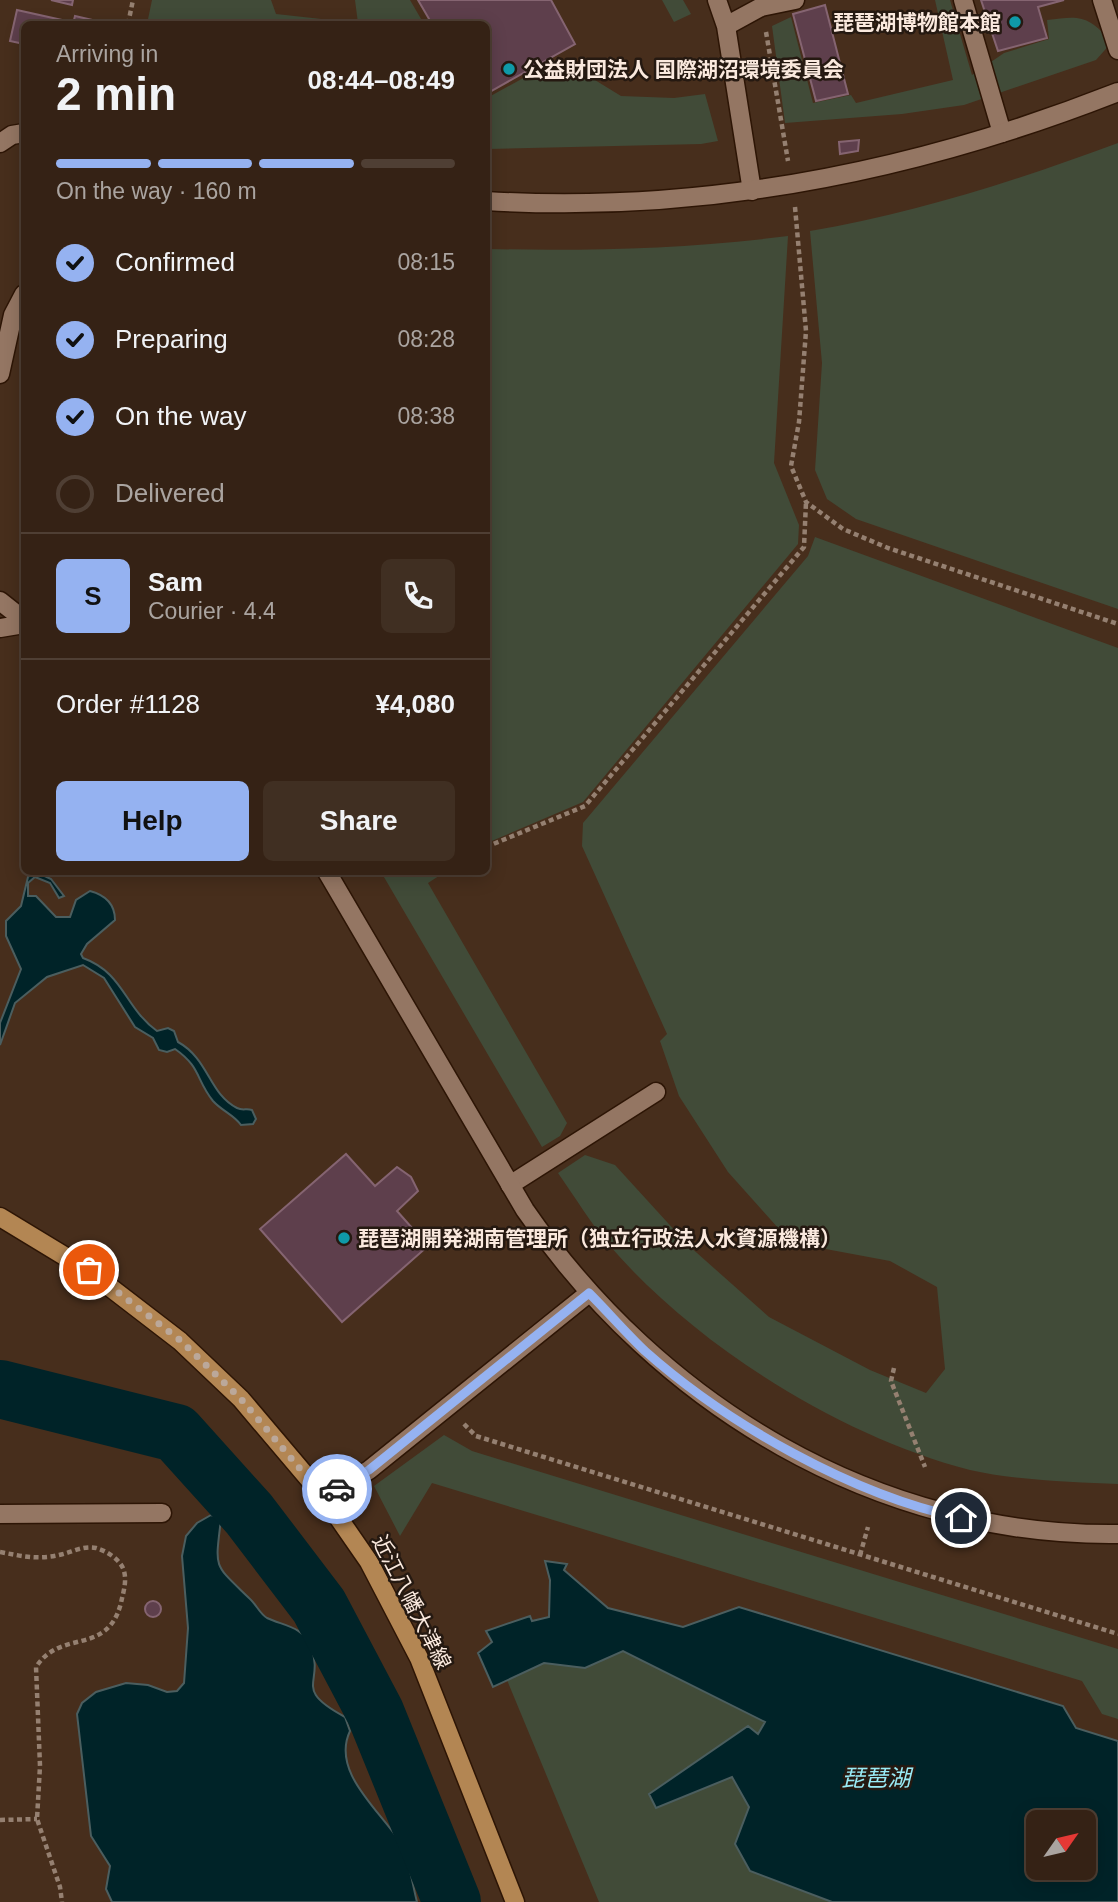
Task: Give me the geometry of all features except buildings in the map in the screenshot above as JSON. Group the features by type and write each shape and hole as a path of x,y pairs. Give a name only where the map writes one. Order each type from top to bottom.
{"main road":[{"name":"近江八幡大津線","path":"0,1217 89,1270 180,1340 241,1399 324,1497 369,1562 419,1658 515,1902"}],"street":[{"path":"716,0 726,26 752,191"},
{"path":"726,26 761,8 795,0"},
{"path":"963,0 1002,133"},
{"path":"1101,0 1118,50"},
{"path":"490,201 614,201 752,191 863,171 1002,133 1118,92"},
{"path":"0,143 12,135 21,134"},
{"path":"0,374 13,315 21,300"},
{"path":"0,601 21,619"},
{"path":"0,628 21,623"},
{"path":"329,875 510,1185 552,1249 589,1293 645,1351 689,1386 780,1446 902,1500 966,1519 1041,1531 1118,1534"},
{"path":"510,1185 656,1093"},
{"path":"324,1497 369,1470 589,1293"},
{"path":"0,1514 162,1513"}],"path":[{"path":"129,21 133,0"},
{"path":"761,8 790,169"},
{"path":"490,845 585,806 804,547 806,502 791,466 799,422 806,331 794,200"},
{"path":"806,502 843,529 888,548 1118,624"},
{"path":"894,1368 891,1381 925,1467"},
{"path":"447,1407 477,1436 1118,1634"},
{"path":"860,1555 868,1527"},
{"path":"0,1552 32,1559 94,1548 117,1560 124,1569 125,1585 117,1617 111,1628 94,1637 61,1645 44,1655 36,1667 40,1766 37,1819 60,1887 62,1902"},
{"path":"0,1820 37,1819"}],"green space":[{"path":"152,0 271,0 276,14 340,21 148,21"},
{"path":"355,0 410,0 422,21 358,21"},
{"path":"662,0 683,0 691,14 674,22"},
{"path":"935,0 950,0 972,75 1004,53 1049,39 1047,20 1084,19 1112,42 1096,60 964,105 902,114 785,123 772,26 791,17 813,103 851,95 856,103 953,80"},
{"path":"556,60 561,67 590,77 621,96 674,98 705,94 718,141 701,144 490,149 490,96"},
{"path":"1118,143 1118,609 856,519 827,499 815,470 822,363 810,231 928,205 1043,170"},
{"path":"788,236 774,463 799,525 798,544 583,802 490,842 490,249 562,250 713,244"},
{"path":"815,537 1118,648 1118,1484 1024,1478 970,1470 921,1455 823,1411 728,1353 685,1319 645,1283 603,1238 558,1173 585,1155 615,1165 688,1245 769,1317 870,1370 926,1393 945,1369 937,1287 890,1261 815,1247 779,1229 728,1172 679,1096 660,1041 667,1034 582,846 583,823 808,556"},
{"path":"383,875 440,875 428,883 567,1123 560,1136 542,1147"},
{"path":"444,1435 472,1451 1118,1649 1118,1719 1102,1714 1082,1681 432,1483 400,1536 374,1486"},
{"path":"623,1651 766,1722 758,1735 748,1726 709,1756 656,1808 732,1776 749,1807 735,1844 796,1887 832,1902 599,1902 507,1680 544,1663 585,1668"}],"water":[{"path":"42,875 51,879 64,896 59,898 50,883 35,877 28,883 28,896 36,896 56,917 70,917 76,900 90,891 108,901 115,920 87,944 81,954 83,958 107,972 137,1012 157,1031 168,1028 174,1031 178,1042 196,1058 220,1094 239,1109 252,1110 256,1119 253,1124 241,1125 216,1104 190,1062 175,1049 167,1052 159,1050 153,1038 135,1027 104,978 83,965 47,977 15,1003 0,1045 0,1023 21,969 6,936 6,921 21,906 28,877"},
{"path":"211,1515 221,1519 218,1557 223,1571 267,1618 298,1631 308,1640 314,1659 314,1692 319,1699 345,1717 350,1731 346,1746 347,1761 352,1775 359,1789 402,1846 417,1902 112,1902 106,1889 110,1866 91,1836 77,1714 82,1703 96,1692 126,1683 148,1685 167,1692 177,1691 184,1683 188,1628 182,1556 186,1536 197,1523"},
{"name":"琵琶湖","path":"545,1561 567,1564 564,1570 608,1608 683,1627 739,1607 1063,1706 1076,1728 1118,1741 1118,1902 832,1902 750,1871 735,1844 749,1807 732,1777 656,1808 649,1794 748,1726 758,1734 765,1722 623,1651 585,1668 544,1663 493,1687 478,1653 492,1642 486,1631 530,1616 532,1621 549,1617 550,1580"}],"waterway":[{"path":"0,1389 176,1433 249,1514 319,1606 375,1712 452,1902"}],"way so far":[{"path":"89,1270 180,1340 241,1399 324,1497 337,1489"}],"place":[{"name":"琵琶湖博物館本館","path":"1015,22"},
{"name":"公益財団法人 国際湖沼環境委員会","path":"509,69"},
{"name":"琵琶湖開発湖南管理所（独立行政法人水資源機構）","path":"344,1238"}],"route":[{"path":"337,1489 369,1470 589,1293 645,1351 735,1419 780,1446 841,1475 902,1500 961,1518"}]}
